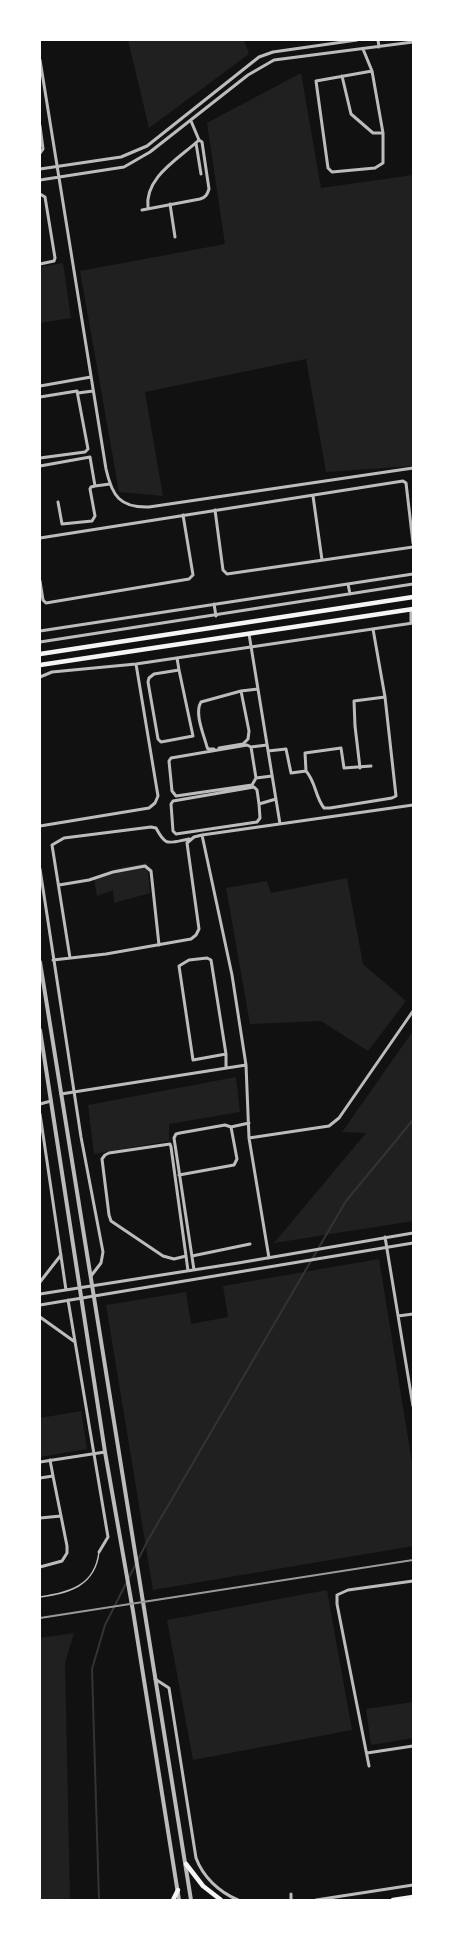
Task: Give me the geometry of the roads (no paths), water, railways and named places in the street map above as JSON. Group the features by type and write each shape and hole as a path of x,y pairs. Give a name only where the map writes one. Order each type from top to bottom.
{"main road":[{"path":"40,654 413,597"},
{"path":"40,665 412,609"},
{"path":"186,1864 203,1886 221,1900"},
{"path":"173,1900 178,1890"},
{"path":"393,1900 413,1897"}],"street":[{"path":"40,169 121,157 134,153 146,146 259,57 273,52 357,40"},
{"path":"378,40 379,47"},
{"path":"40,180 124,167 150,152 248,75 274,60 413,42"},
{"path":"363,49 372,71 383,133 383,163 375,168 332,172 328,168 316,83 318,80 372,71"},
{"path":"40,60 93,391 110,484 115,495 123,503 134,508 149,507 413,468"},
{"path":"342,76 350,114 373,132 383,133"},
{"path":"191,121 197,142 201,174"},
{"path":"40,126 43,149 40,154"},
{"path":"142,210 200,199 208,194 209,189 202,142 197,142"},
{"path":"148,208 150,189 162,171 197,142"},
{"path":"40,194 46,197 55,258 54,261 40,264"},
{"path":"170,204 175,237"},
{"path":"40,386 91,377"},
{"path":"40,397 75,391 78,393 93,391"},
{"path":"40,458 87,451 78,393"},
{"path":"40,466 90,457 96,486"},
{"path":"40,538 183,514 405,482 413,544"},
{"path":"58,502 62,524 92,521 95,516 90,487 110,484"},
{"path":"313,496 322,560"},
{"path":"215,510 225,573 413,547"},
{"path":"40,581 43,600 46,603 189,580 193,575 183,514"},
{"path":"40,631 413,574"},
{"path":"348,584 350,594"},
{"path":"40,642 216,616 413,584"},
{"path":"214,604 216,616"},
{"path":"40,677 52,672 136,664 412,623 412,609"},
{"path":"371,766 344,768 341,748 305,753 306,771 312,777 320,803 324,808 392,798 396,796 385,697 373,629"},
{"path":"249,634 280,824"},
{"path":"177,658 193,736 161,742 158,739 148,678 154,674 179,670"},
{"path":"40,826 149,808 155,803 158,796 136,664"},
{"path":"241,691 249,731 248,740 243,744 208,749 199,715 199,706 201,702 241,691 258,689"},
{"path":"360,768 355,726 354,701 385,697"},
{"path":"251,747 256,778 252,785 176,796 172,791 169,763 171,758 247,745 251,747 267,745"},
{"path":"268,751 286,749 291,773 306,771"},
{"path":"256,778 272,776"},
{"path":"254,787 257,790 259,804 260,818 256,822 176,834 173,831 170,804 174,801 254,787"},
{"path":"259,804 276,800"},
{"path":"70,958 52,845 64,838 151,827 156,828 161,839 169,843 189,840 202,836 413,805"},
{"path":"202,836 232,975 246,1065 249,1138 269,1258"},
{"path":"53,960 159,945 191,939 196,935 199,929 187,842 189,840"},
{"path":"59,885 89,880 132,868 148,867 151,871 159,945"},
{"path":"40,869 74,1092 103,1252 101,1264 90,1277"},
{"path":"226,1054 195,1060 192,1058 180,964 189,960 208,958 210,960 226,1054 226,1068"},
{"path":"40,962 191,1900"},
{"path":"249,1138 329,1126 340,1118 413,1011"},
{"path":"40,1030 105,1452 122,1556 133,1611 179,1900"},
{"path":"61,1094 246,1065"},
{"path":"40,1104 52,1101"},
{"path":"40,1114 66,1290"},
{"path":"194,1270 174,1138 176,1134 225,1125 232,1127 249,1123"},
{"path":"179,1175 234,1165 237,1159 232,1127"},
{"path":"186,1256 174,1259 163,1256 111,1221 102,1160 104,1155 170,1144 186,1256 188,1271"},
{"path":"40,1294 269,1258 413,1233"},
{"path":"385,1237 413,1406"},
{"path":"40,1305 413,1243"},
{"path":"192,1256 250,1244"},
{"path":"40,1282 61,1255"},
{"path":"68,1300 108,1536 99,1552"},
{"path":"398,1316 413,1314"},
{"path":"40,1317 75,1342"},
{"path":"40,1462 105,1452"},
{"path":"40,1567 62,1561 67,1553 50,1460"},
{"path":"40,1478 54,1476"},
{"path":"40,1518 61,1516"},
{"path":"369,1766 337,1604 337,1595 348,1590 413,1581"},
{"path":"155,1679 170,1688 196,1858 200,1869 211,1882 238,1900"},
{"path":"367,1753 413,1746"},
{"path":"316,1900 413,1885"},
{"path":"291,1894 291,1900"}],"lane":[{"path":"40,1598 74,1590 96,1568 99,1552"}],"waterway":[{"path":"99,1900 92,1669 105,1625 148,1540 346,1201 413,1120"}],"railway":[{"path":"40,1618 413,1560"}]}
